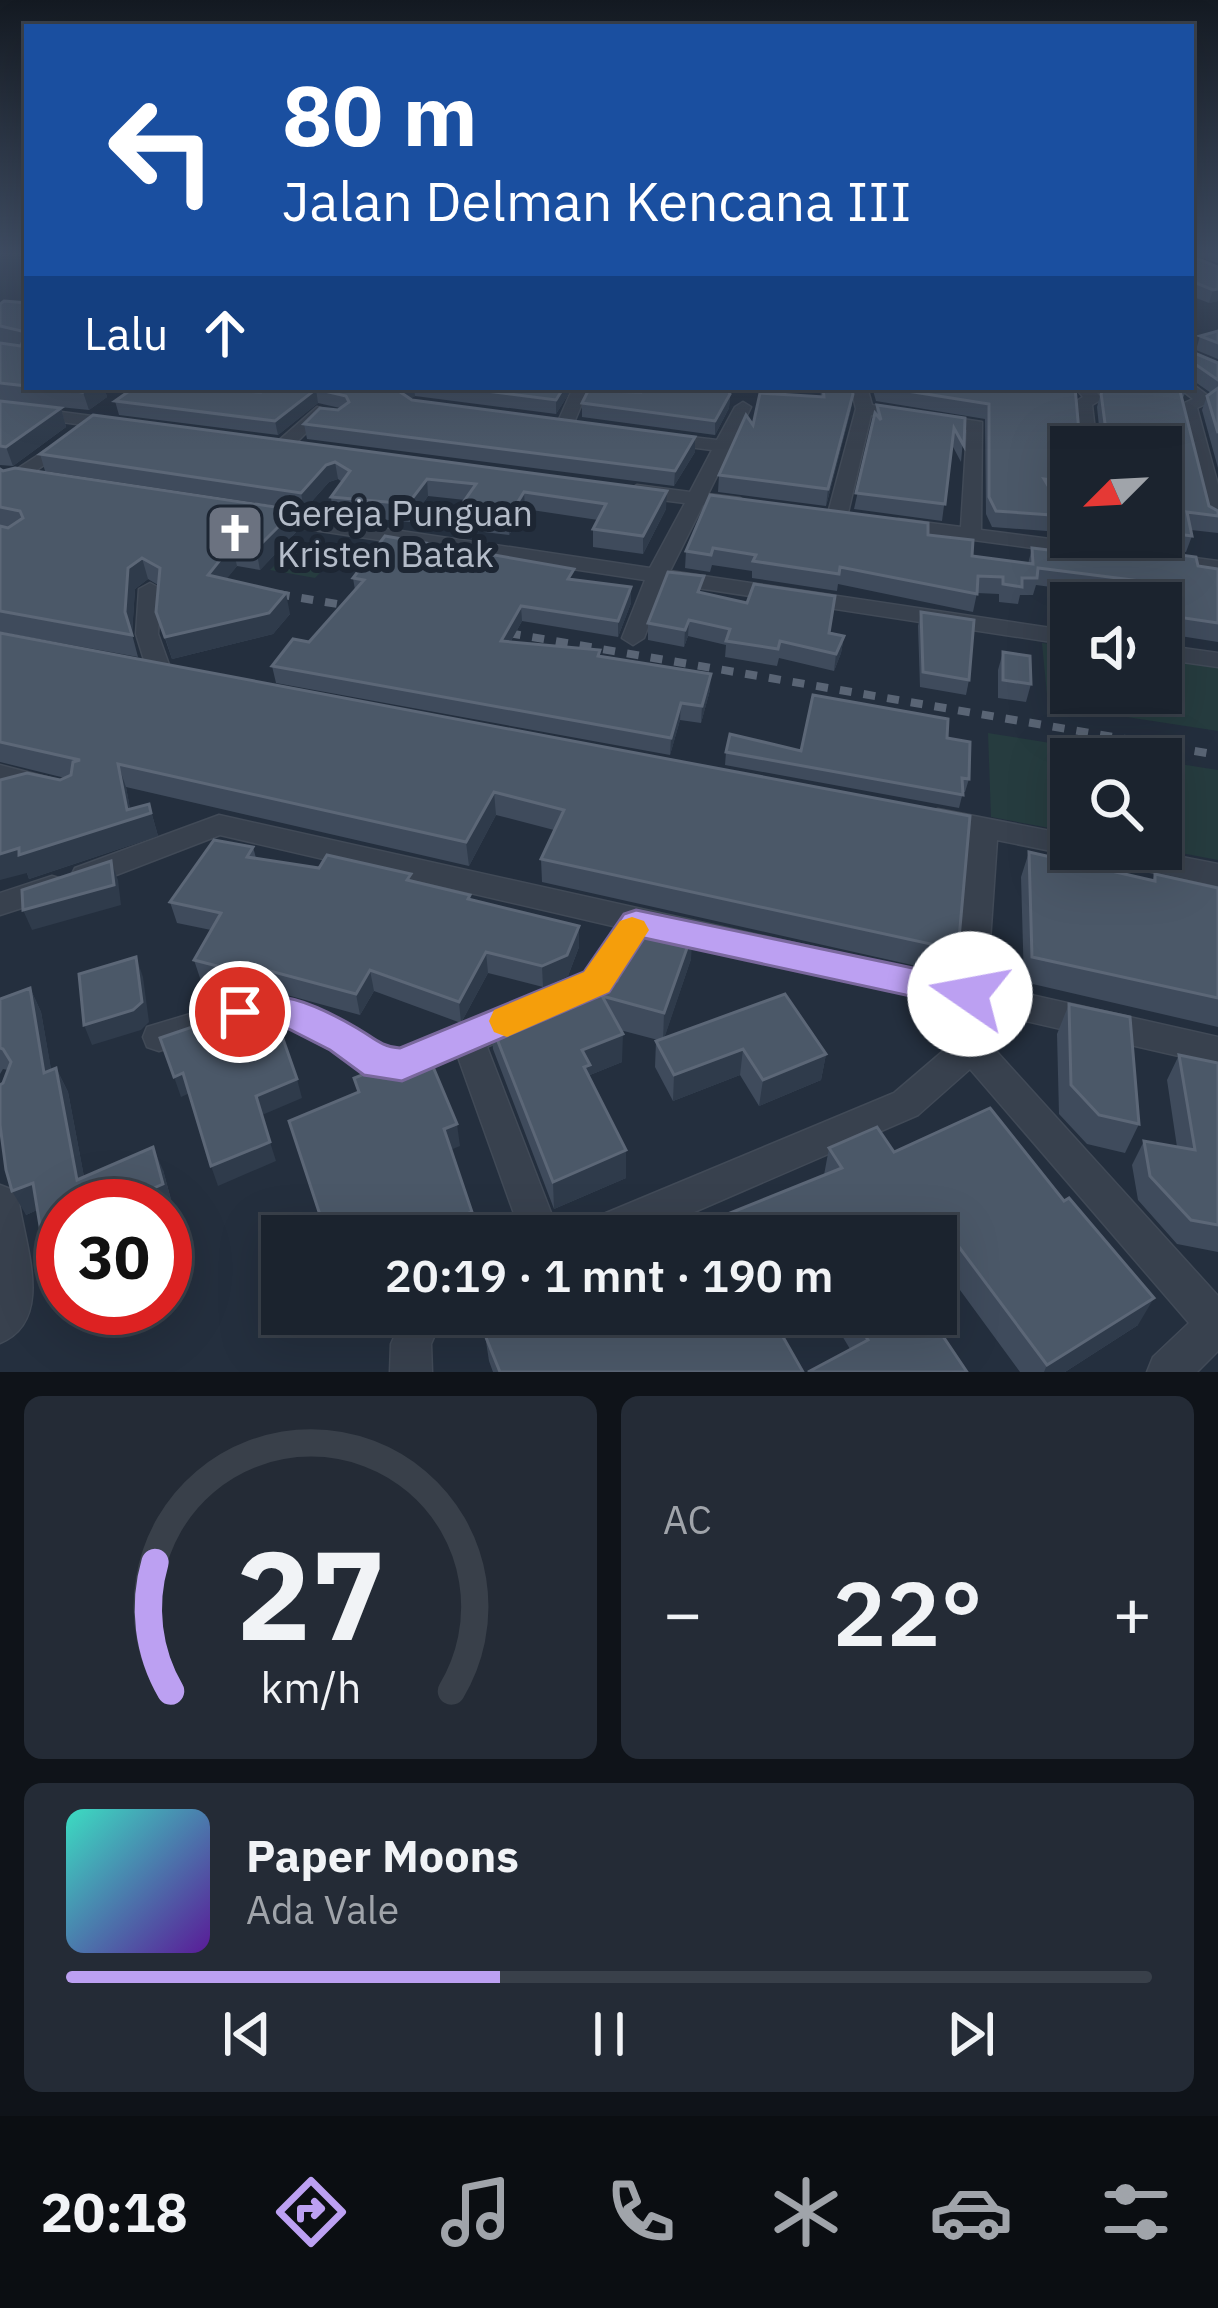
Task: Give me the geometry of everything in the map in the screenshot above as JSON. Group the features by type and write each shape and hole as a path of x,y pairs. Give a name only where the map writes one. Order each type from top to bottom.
{"street":[{"path":"814,514 848,518 864,409 860,390"},
{"path":"565,426 579,395 635,397"},
{"path":"1083,395 1086,426"},
{"path":"1187,396 1218,521"},
{"path":"14,480 124,398"},
{"path":"633,638 658,574 743,407"},
{"path":"0,409 136,427"},
{"path":"864,409 976,426 971,534"},
{"path":"284,446 316,412 338,415"},
{"path":"545,423 588,429"},
{"path":"655,438 722,446"},
{"path":"262,443 307,449"},
{"path":"607,487 768,508"},
{"path":"309,524 329,501"},
{"path":"242,513 1050,635"},
{"path":"881,522 1050,540"},
{"path":"1171,558 1218,567"},
{"path":"150,589 147,634 160,673"},
{"path":"1182,655 1218,660"},
{"path":"0,775 67,790"},
{"path":"915,814 1050,841"},
{"path":"0,904 164,850 219,826 1218,1051"},
{"path":"984,827 970,994 972,1047 1216,1323 1168,1372"},
{"path":"1182,868 1218,875"},
{"path":"159,1037 263,1007 283,1009 390,1066 468,1040 596,982 636,923"},
{"path":"468,1040 533,1215"},
{"path":"644,1215 906,1104 972,1047"},
{"path":"0,1203 14,1299 11,1312 0,1322"},
{"path":"411,1372 415,1335"}],"green space":[{"path":"298,542 342,550 315,578 270,570"},
{"path":"1042,643 1050,644 1048,705"},
{"path":"1182,662 1218,667 1218,731 1107,714 1182,714"},
{"path":"988,733 1050,743 1050,828 991,817"},
{"path":"1182,764 1218,770 1218,860 1182,853"}],"building":[{"path":"0,316 24,316 24,332 0,326"},
{"path":"1218,331 1218,343 1200,336"},
{"path":"24,338 24,386 0,383 0,343 21,346"},
{"path":"1194,353 1218,363 1218,380 1195,364"},
{"path":"1218,388 1218,433 1207,396"},
{"path":"131,390 315,390 275,421 115,401"},
{"path":"320,390 403,390 412,400 695,437 675,471 304,424 320,408 338,410 349,402 346,396"},
{"path":"478,390 562,390 556,400"},
{"path":"727,390 730,394 715,421 582,403 588,391"},
{"path":"823,390 851,390 853,394 828,489 719,475 746,415 753,425 760,393 824,397"},
{"path":"901,390 1075,390 1078,426 1050,426 1050,480 1044,479 1050,489 1050,515 996,511 989,497 989,404"},
{"path":"1104,390 1181,390 1209,506 1218,511 1218,516 1187,512 1192,536 1182,535 1182,426 1105,426"},
{"path":"0,401 61,408 6,447 0,446"},
{"path":"877,405 965,418 964,446 954,428 945,504 856,493 875,413 881,420"},
{"path":"93,415 667,491 643,536 593,529 606,504 524,492 508,518 457,511 476,484 427,479 408,504 331,497 350,471 335,462 326,465 301,493 40,454"},
{"path":"0,469 295,510 256,549 232,545 208,575 286,593 269,613 165,637 156,612 160,568 142,558 128,568 125,612 132,635 0,611 0,526 8,528 23,518 20,511 0,507"},
{"path":"710,495 928,523 928,535 973,540 972,556 1033,564 1032,548 1050,550 1050,558 1196,557 1198,566 1218,569 1218,623 1182,618 1182,582 1038,568 1037,578 1022,578 1022,587 1003,584 1003,577 978,576 977,594 840,567 839,574 753,561 756,555 713,548 711,555 686,551"},
{"path":"385,536 574,569 568,579 631,587 618,621 521,606 501,641 600,650 598,656 711,674 702,706 681,703 671,738 272,666 293,639 309,642 364,580 353,578"},
{"path":"668,572 704,576 698,592 747,603 754,584 835,596 829,633 844,636 836,654 780,641 778,649 726,641 730,629 689,620 685,630 648,623"},
{"path":"921,612 974,620 969,680 923,672"},
{"path":"0,633 970,816 958,950 541,859 564,810 494,792 466,842 118,764 127,810 149,804 151,813 19,855 19,848 0,854 0,780 27,773 60,780 71,775 73,762 80,760 0,742"},
{"path":"1003,652 1030,656 1031,684 1003,680"},
{"path":"813,695 948,719 947,738 970,742 969,779 962,778 963,795 726,752 730,734 801,751"},
{"path":"214,840 253,847 247,857 319,868 327,855 411,874 407,880 579,926 567,955 542,966 486,952 459,1002 370,970 356,994 259,968 244,973 194,960 221,913 170,902"},
{"path":"1029,852 1050,857 1050,870 1107,870 1155,881 1155,874 1218,888 1218,998 1032,957"},
{"path":"111,861 114,885 23,910 22,890"},
{"path":"643,918 693,931 664,1013 602,996 623,1034 582,1050 590,1065 584,1067 626,1150 553,1182 490,1021 545,999 542,1008 617,981"},
{"path":"136,957 142,1002 133,1010 84,1025 79,974"},
{"path":"30,988 44,1073 56,1068 77,1179 36,1179 36,1201 33,1183 12,1191 6,1170 0,1085 11,1062 0,1048 0,999"},
{"path":"785,994 826,1054 763,1080 743,1049 674,1075 656,1041"},
{"path":"1069,1004 1130,1017 1139,1124 1099,1115 1071,1085"},
{"path":"245,1009 261,1048 283,1039 297,1079 256,1096 270,1142 211,1166 183,1073 174,1077 160,1038"},
{"path":"426,1050 457,1124 444,1129 472,1212 320,1215 289,1121 359,1092 354,1078"},
{"path":"1179,1055 1218,1063 1218,1225 1191,1220 1150,1176 1144,1141 1195,1150"},
{"path":"990,1108 1064,1201 1069,1198 1154,1298 1047,1365 957,1248 957,1215 725,1215 842,1168 829,1148 877,1127 894,1152"},
{"path":"153,1147 162,1179 79,1179"},
{"path":"485,1335 782,1335 803,1372 500,1372"},
{"path":"865,1335 942,1335 967,1372 808,1372 868,1340"}],"railway":[{"path":"254,590 373,610"},
{"path":"485,629 1218,755"}],"slow traffic":[{"path":"507,1021 596,982 632,930"}],"place":[{"name":"Gereja Punguan Kristen Batak","path":"235,533"}],"route":[{"path":"240,1012 283,1009 343,1039 378,1064 402,1064 596,982 636,923 970,994"}]}
